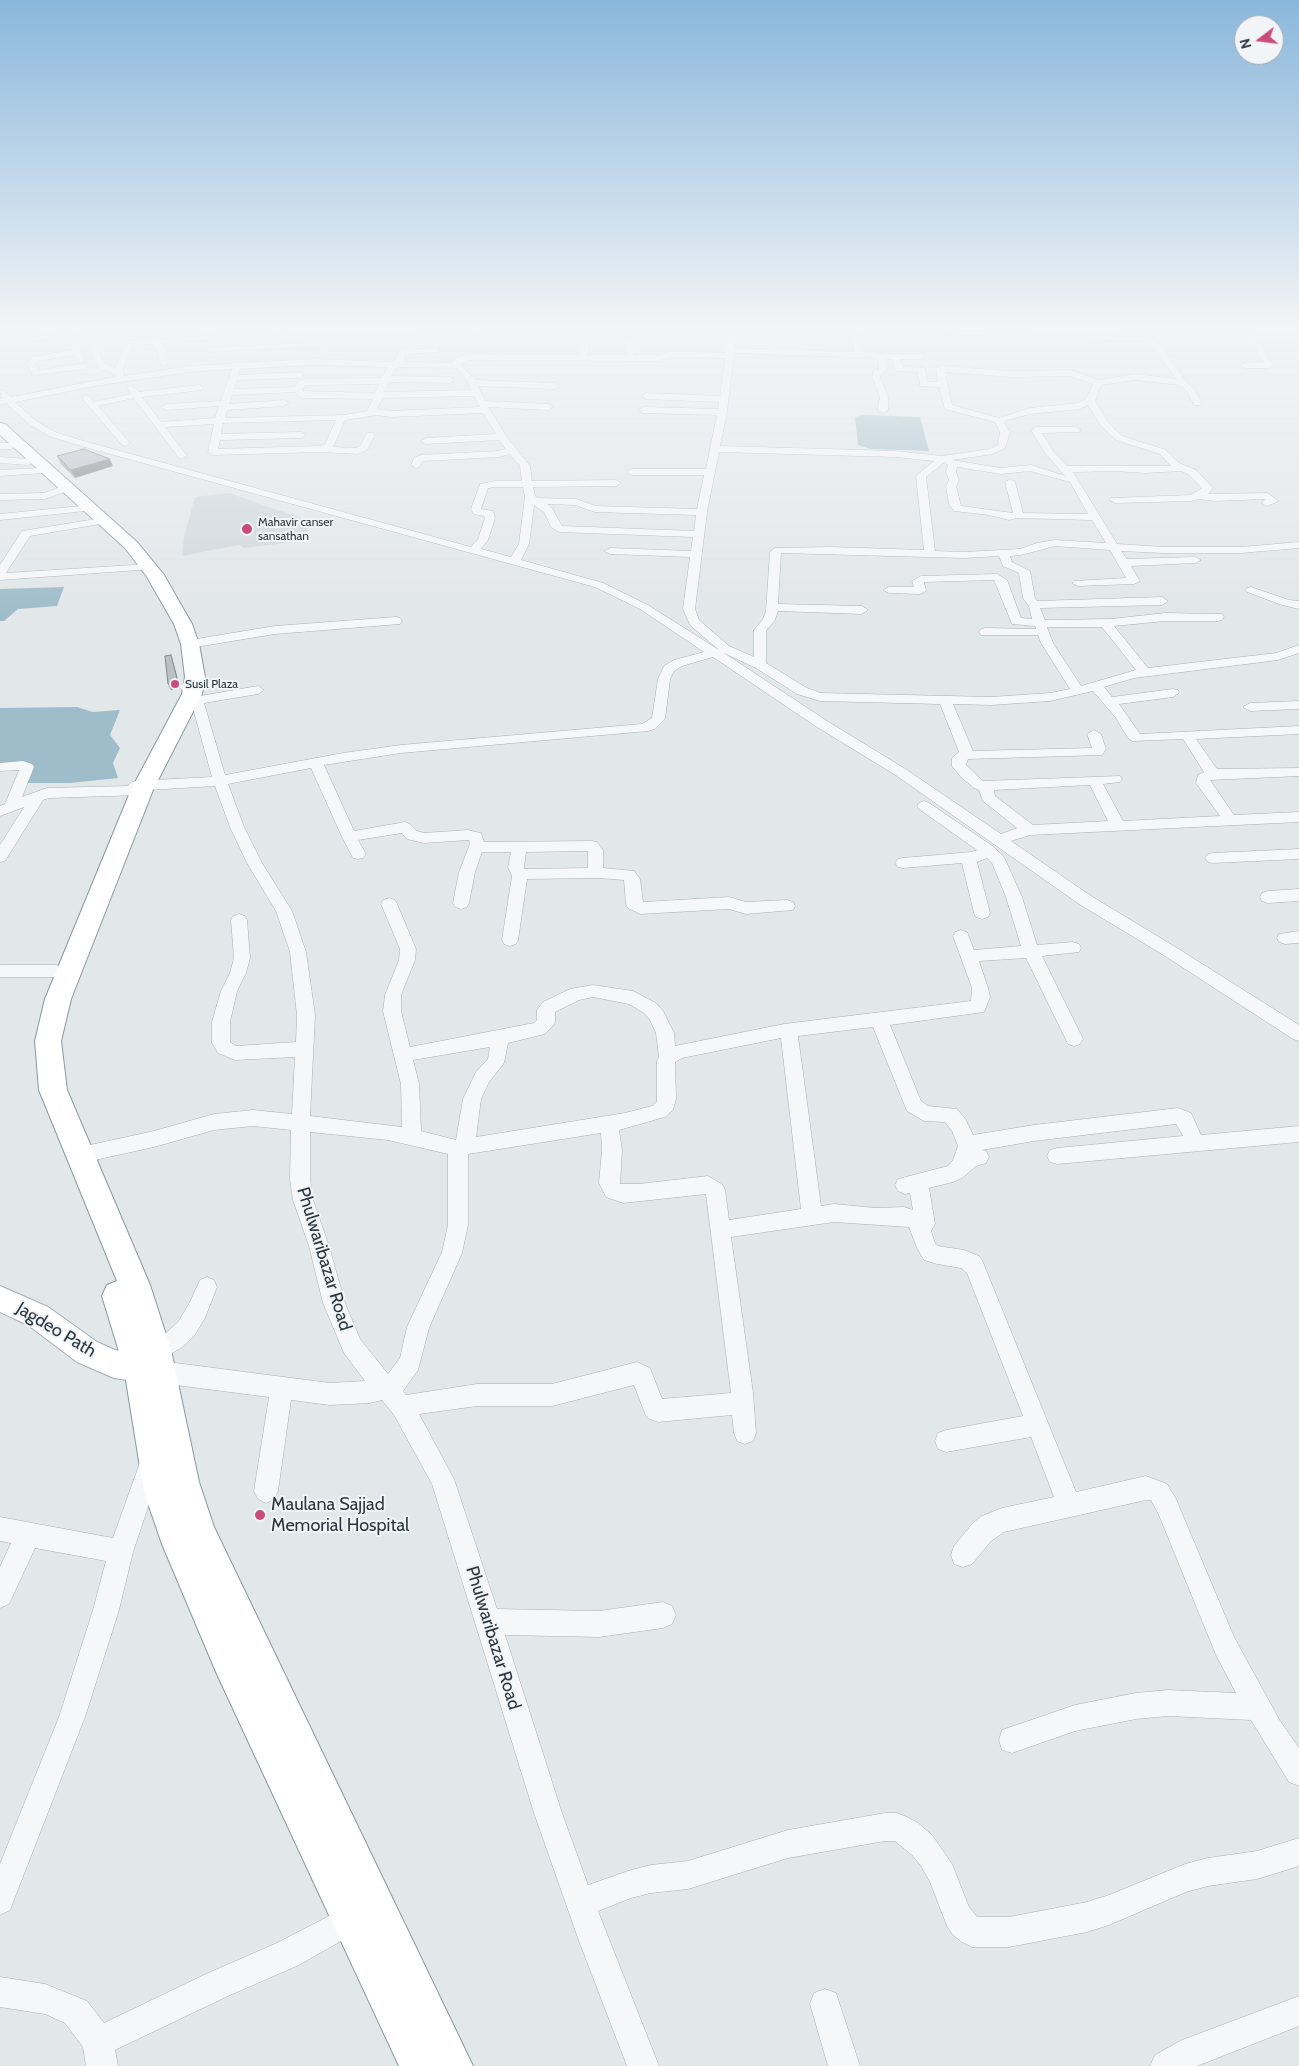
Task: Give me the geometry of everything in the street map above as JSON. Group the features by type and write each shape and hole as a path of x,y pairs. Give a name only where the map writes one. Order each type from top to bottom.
{"highway":[{"path":"9,442 76,502 144,568 174,626 191,694"},
{"path":"9,442 76,502 117,531 183,624 190,644 195,677 191,694 178,704 135,796 108,862 58,999 48,1041 53,1090 81,1155 87,1192 118,1294 152,1363 180,1482 198,1532 230,1658 422,2066"},
{"path":"87,1192 38,1095 34,1044 38,1022 56,971 108,862"},
{"path":"152,1363 155,1450 162,1492 180,1544 209,1581 449,2066"}],"main road":[{"name":"Jagdeo Path","path":"0,1299 38,1316 87,1352 114,1364 152,1363"}],"street":[{"path":"6,422 9,442"},
{"path":"9,442 33,422"},
{"path":"157,422 182,456"},
{"path":"159,425 198,422"},
{"path":"219,422 212,450 216,453 325,448 354,452 362,450 370,435"},
{"path":"296,450 305,422"},
{"path":"325,448 337,422"},
{"path":"493,422 502,438 525,466 533,499 524,544 514,562"},
{"path":"720,422 703,506 689,614 720,651 760,665 802,691 820,697 945,700 1028,699 1062,695 1144,671 1251,660 1278,656 1299,649"},
{"path":"939,460 1001,447 1005,432 1000,422"},
{"path":"1103,422 1118,438 1163,452 1180,468"},
{"path":"98,427 110,424 125,443"},
{"path":"9,442 37,425 52,434 77,442 474,550 616,592 720,651 822,724 902,773 998,843"},
{"path":"1076,430 1036,430 1049,452 1066,469 1146,601"},
{"path":"215,437 301,435"},
{"path":"426,441 502,438"},
{"path":"714,449 820,454 896,454 1001,471 1031,468 1059,478 1073,480"},
{"path":"416,465 417,460 420,458 499,454 512,450"},
{"path":"930,553 921,476 928,472 931,467 940,463 939,460"},
{"path":"953,464 950,472 954,480 951,485 954,504 958,509 986,511 1009,517 1018,515 1025,517 1094,517"},
{"path":"1066,469 1116,468 1145,470 1180,468 1192,472 1208,486 1208,489 1198,496"},
{"path":"632,472 709,472"},
{"path":"1010,482 1018,515"},
{"path":"474,550 483,540 490,518 489,513 478,512 476,509 482,488 495,484 616,483"},
{"path":"0,497 45,496 76,502"},
{"path":"1115,500 1198,496 1216,498 1267,496 1274,501 1266,503"},
{"path":"533,499 576,502 596,509 703,506"},
{"path":"533,499 548,510 555,525 563,530 699,534"},
{"path":"0,518 76,502"},
{"path":"0,576 26,533 76,502"},
{"path":"760,665 760,630 769,620 772,608 776,552 779,550 1004,554 1025,552 1041,545 1054,543 1115,548 1217,550 1299,545"},
{"path":"1123,563 1171,562 1222,557 1217,550"},
{"path":"610,551 696,554"},
{"path":"1004,554 1007,564 1024,571 1029,598 1034,605 1054,654 1078,691"},
{"path":"0,576 144,568"},
{"path":"889,590 919,591 921,590 918,581 921,579 997,577 1001,580 1016,621 1042,626"},
{"path":"1078,583 1133,582"},
{"path":"1251,590 1274,597 1286,604 1299,605"},
{"path":"1034,605 1162,601"},
{"path":"772,608 862,610"},
{"path":"985,632 1165,617 1218,617"},
{"path":"190,644 275,630 396,621"},
{"path":"1104,622 1144,671"},
{"path":"5,809 38,796 56,792 135,796 401,749 643,728 650,726 658,719 664,679 668,668 678,663 720,651"},
{"path":"1096,686 1110,701 1137,738 1299,730"},
{"path":"191,694 258,690"},
{"path":"1110,701 1173,693"},
{"name":"Phulwaribazar Road","path":"191,694 220,782 241,836 284,911 293,932 298,952 304,994 305,1049 299,1158 303,1200 319,1246 334,1303 352,1346 402,1407 442,1479 548,1813 594,1941 643,2066"},
{"path":"945,700 966,754"},
{"path":"1250,708 1299,705"},
{"path":"1094,734 1099,750 1097,752 974,756 966,754 959,758 959,766 974,782 986,786 1115,780"},
{"path":"1187,735 1212,774"},
{"path":"316,763 358,854"},
{"path":"3,767 23,765 27,767 5,809"},
{"path":"1231,821 1201,780 1212,774 1299,772"},
{"path":"1094,780 1118,826"},
{"path":"986,786 988,798 993,803 1030,830"},
{"path":"0,857 38,796"},
{"path":"924,806 998,843 1167,940 1216,972 1221,978 1222,984 1299,1034"},
{"path":"902,862 970,857 1030,830 1299,817"},
{"path":"349,837 405,827 412,835 424,838 473,836 477,840 476,847 467,872 461,903"},
{"path":"998,843 999,861 1007,877 1031,951 1074,1039"},
{"path":"519,846 516,871 520,874 598,873 629,875 632,879 634,904 640,908 729,903 746,908 787,906"},
{"path":"476,847 592,846 595,850 595,869 598,873"},
{"path":"1213,858 1299,854"},
{"path":"970,857 969,863 982,913"},
{"path":"510,940 520,874"},
{"path":"1268,897 1299,895"},
{"path":"389,904 408,949 407,960 398,977 392,1005 393,1019 403,1055 412,1102 412,1138"},
{"path":"239,920 242,958 227,998 221,1022 221,1043 224,1048 235,1053 305,1049"},
{"path":"668,1057 695,1048 789,1031 978,1007 981,997 980,988 961,936"},
{"path":"969,956 1073,948"},
{"path":"0,971 56,971"},
{"path":"81,1155 231,1119 265,1118 301,1124 378,1131 460,1148 636,1119 663,1109 667,1099 665,1066 668,1057 665,1033 657,1016 650,1008 633,998 604,992 583,992 548,1007 544,1026 500,1038 403,1055"},
{"path":"879,1020 914,1106 924,1113 950,1115 959,1126 973,1152"},
{"path":"789,1031 812,1215"},
{"path":"152,1363 281,1389 352,1394 386,1388 398,1381 410,1362 418,1327 452,1254 458,1225 460,1148 472,1098 482,1077 498,1056 500,1038"},
{"path":"925,1224 912,1184 955,1172 961,1165 972,1158 979,1141 1178,1116 1184,1119 1196,1143"},
{"path":"609,1124 612,1150 609,1183 613,1192 624,1194 698,1185 712,1186 717,1196 743,1403 745,1433"},
{"path":"1057,1156 1299,1134"},
{"path":"720,1230 812,1215 848,1213 875,1217 912,1217 920,1224 927,1248 931,1252 972,1262 1069,1505"},
{"path":"152,1363 186,1329 197,1311 207,1287"},
{"path":"402,1407 445,1398 552,1395 637,1373 642,1376 654,1408 658,1411 743,1403"},
{"path":"266,1491 281,1389"},
{"path":"946,1441 1036,1425"},
{"path":"0,1900 72,1717 103,1620 121,1552 155,1450"},
{"path":"963,1555 972,1542 990,1525 1002,1520 1146,1488 1159,1492 1168,1507 1225,1646 1257,1706 1299,1772"},
{"path":"0,1529 121,1552"},
{"path":"0,1595 29,1533"},
{"path":"487,1622 599,1624 620,1623 663,1615"},
{"path":"1012,1740 1076,1718 1136,1706 1168,1703 1257,1706"},
{"path":"581,1902 651,1878 688,1875 788,1844 885,1827 897,1828 908,1833 931,1856 942,1874 962,1925 972,1932 1009,1932 1087,1917 1109,1910 1185,1878 1208,1872 1265,1863 1299,1852"},
{"path":"0,1992 45,1999 76,2012 88,2026 100,2054 217,1984 288,1954 354,1918"},
{"path":"825,2004 844,2066"},
{"path":"1166,2066 1193,2051 1299,2011"}],"shaded area":[{"name":"Mahavir canser sansathan","path":"229,493 312,522 303,537 289,537 285,543 244,548 239,545 182,556 184,537 195,497"}],"water":[{"path":"856,422 921,422 929,451 870,449 858,445"},
{"path":"64,587 57,606 18,609 4,621 0,621 0,589"},
{"path":"77,707 93,712 120,710 110,735 120,748 113,763 118,778 70,783 20,783 27,768 0,769 0,708"}],"building":[{"path":"84,449 110,459 71,470 57,456"},
{"path":"171,655 177,678 176,682 168,684 165,656"}],"place":[{"name":"Mahavir canser sansathan","path":"247,529"},
{"name":"Susil Plaza","path":"175,684"},
{"name":"Maulana Sajjad Memorial Hospital","path":"260,1515"}]}
